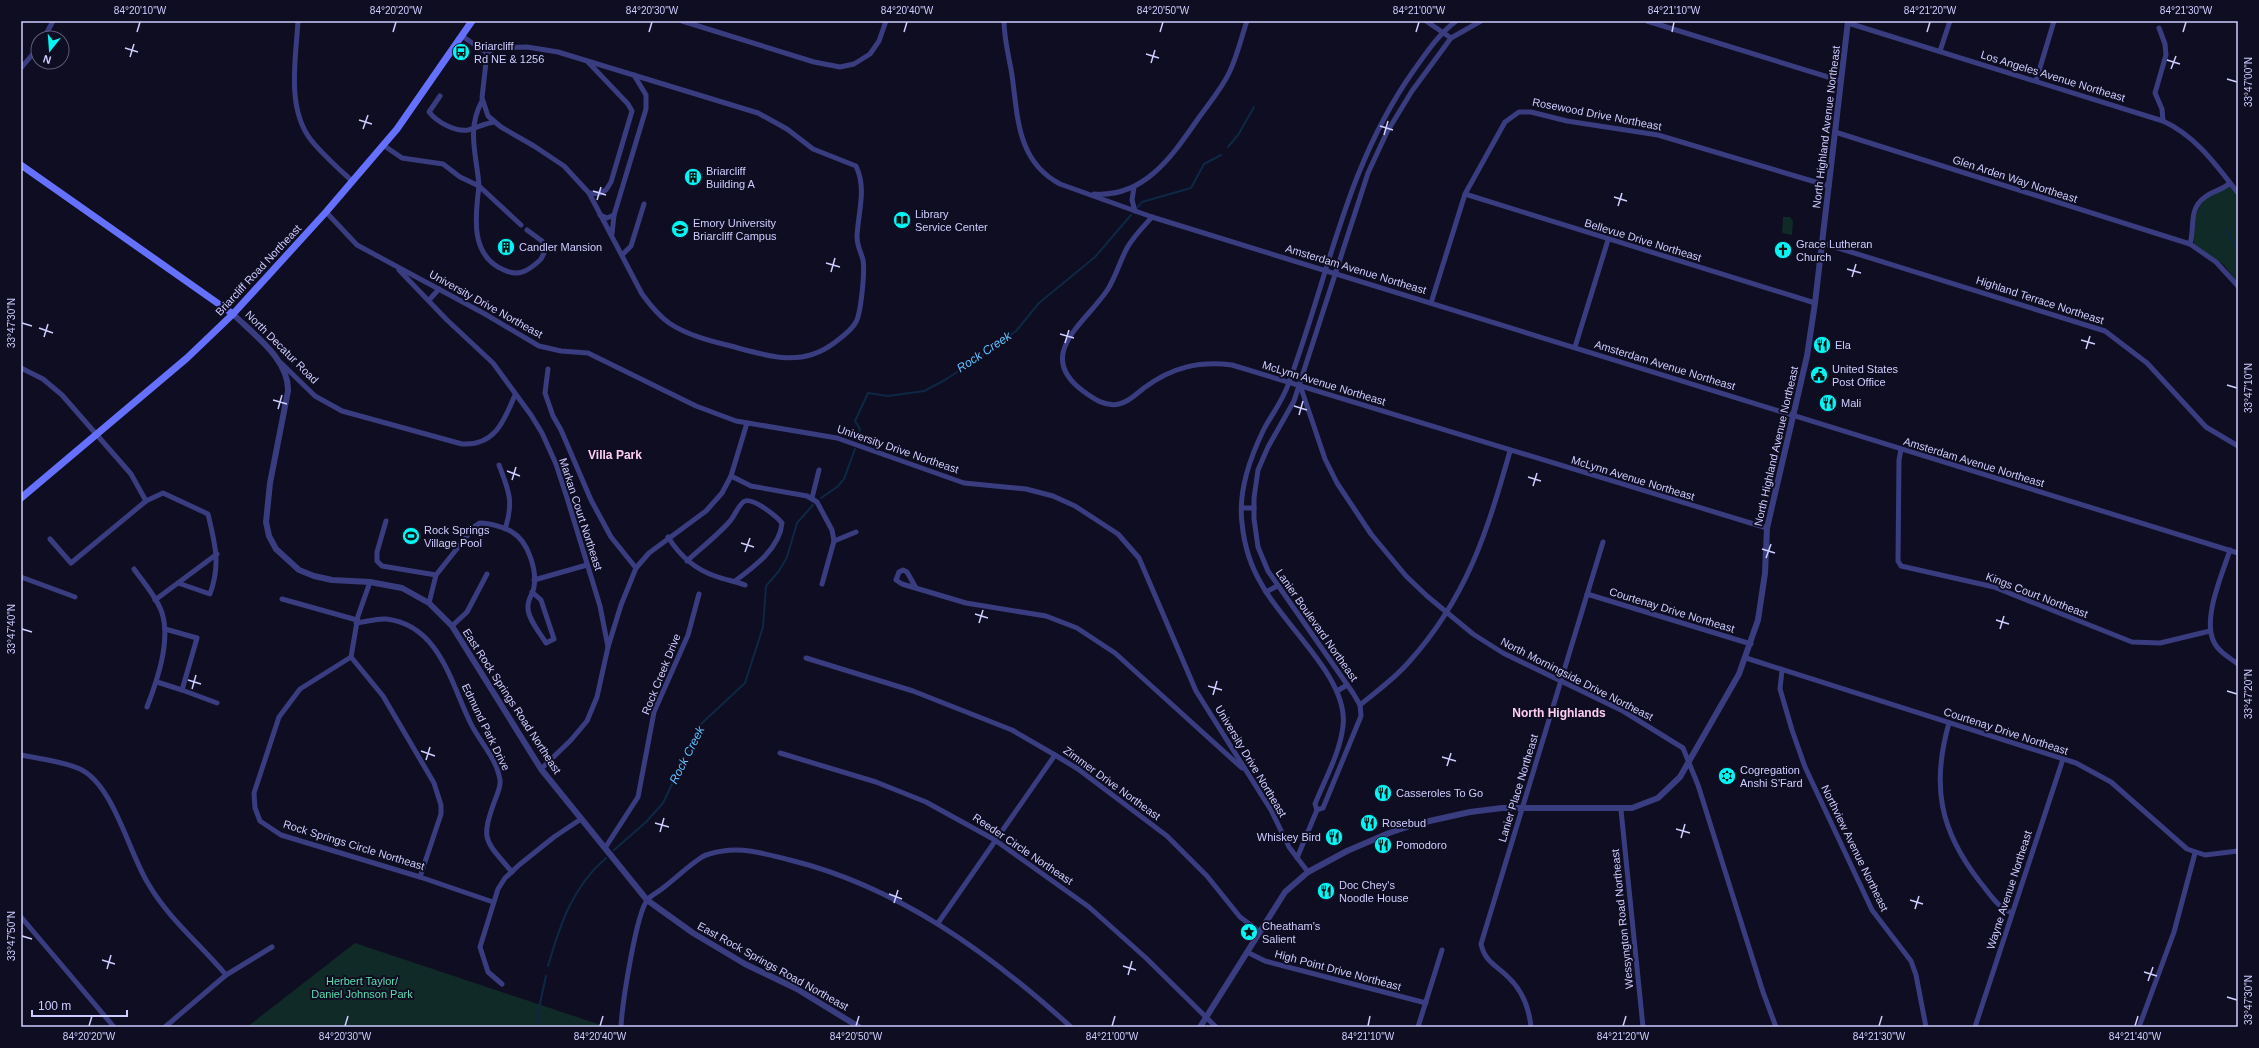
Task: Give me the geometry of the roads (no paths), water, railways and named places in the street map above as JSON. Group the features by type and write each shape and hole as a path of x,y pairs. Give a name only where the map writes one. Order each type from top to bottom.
{"main road":[{"name":"Briarcliff Road Northeast","path":"21,498 187,358 233,314 326,212 383,145 417,102 472,21"},
{"name":"North Decatur Road","path":"21,165 233,314"}],"street":[{"path":"48,30 53,21"},
{"path":"298,21 295,76 296,106 301,122 311,140 352,181"},
{"path":"682,21 799,58 840,67 859,62 870,54 879,41 886,21"},
{"name":"Amsterdam Avenue Northeast","path":"1004,21 1017,114 1028,153 1038,168 1060,184 1152,217 1793,414 1901,449 2238,553"},
{"path":"1087,194 1108,194 1134,187 1151,178 1159,170 1219,90 1231,69 1247,21"},
{"path":"1426,21 1451,38"},
{"name":"Lanier Boulevard Northeast","path":"1317,810 1314,804 1342,733 1344,724 1341,703 1337,691 1266,592 1253,568 1241,522 1246,478 1252,455 1289,384 1355,178 1381,121 1406,81 1443,32 1456,21"},
{"name":"Lanier Boulevard Northeast","path":"1297,858 1317,810 1323,808 1353,736 1361,716 1360,705 1277,586 1268,571 1258,548 1254,508 1258,470 1268,447 1287,414 1300,387 1368,173 1390,126 1412,91 1451,38 1481,21"},
{"path":"1647,21 1841,81"},
{"path":"1940,51 1950,21"},
{"path":"2036,81 2054,21"},
{"name":"North Highland Avenue Northeast","path":"1200,1027 1286,892 1308,872 1366,842 1416,824 1470,812 1502,808 1621,810 1641,806 1658,798 1674,785 1689,762 1732,689 1746,658 1751,644 1762,596 1767,528 1807,356 1815,303 1848,22"},
{"name":"Los Angeles Avenue Northeast","path":"1848,22 2163,121 2178,128 2192,139 2238,193"},
{"path":"2159,28 2165,44 2166,55 2155,93 2162,109 2163,121"},
{"path":"462,36 487,53"},
{"path":"494,48 535,48 587,61 758,113 787,130 813,149 856,166 862,184 857,237 864,274 861,288 861,310 852,328 825,350 796,359 773,358 702,338 682,330 668,322 652,307 642,294 589,193 564,166 495,122 485,111 482,101 487,53 494,48"},
{"path":"21,68 30,57"},
{"path":"587,61 628,104 632,111 609,186 598,194 589,193"},
{"path":"612,235 614,215 646,109 646,94 641,83 633,74"},
{"path":"440,96 429,112 432,116 459,130 495,122"},
{"path":"482,101 477,110 473,128 474,151 479,186 476,228 484,257 490,264 512,274 525,271 540,260 545,253 544,246 539,239 527,230"},
{"name":"Rosewood Drive Northeast","path":"1431,303 1465,194 1505,122 1514,114 1525,111 1567,121 1658,135 1829,186"},
{"path":"1381,121 1390,126"},
{"name":"Glen Arden Way Northeast","path":"1835,132 2190,244 2216,262 2238,286"},
{"path":"383,145 402,158 443,164 460,177 479,186 521,225"},
{"path":"2190,244 2192,218 2197,206 2206,196 2222,190 2230,184"},
{"path":"1134,187 1132,200 1135,211"},
{"name":"Bellevue Drive Northeast","path":"1465,194 1608,240 1815,303"},
{"path":"622,255 631,246 644,204"},
{"name":"University Drive Northeast","path":"326,212 357,245 540,346 561,351 588,353 696,406 747,423 837,438 964,483 1044,493 1075,506 1118,534 1139,558 1196,691 1254,783 1297,858 1308,872"},
{"path":"600,215 607,218 614,215"},
{"name":"McLynn Avenue Northeast","path":"1152,217 1129,244 1105,293 1067,338 1063,352 1063,362 1072,381 1095,399 1112,405 1126,402 1153,382 1174,371 1205,363 1232,365 1289,384 1767,528"},
{"path":"1575,347 1608,240"},
{"name":"Highland Terrace Northeast","path":"1822,243 2104,331 2147,363 2206,427 2238,446"},
{"name":"Markan Court Northeast","path":"395,266 447,320 493,363 542,433 556,464 600,606 608,647"},
{"path":"429,300 439,289"},
{"name":"North Decatur Road","path":"233,314 315,396 342,411 462,444 481,442 493,435 502,424 515,395"},
{"name":"East Rock Springs Road Northeast","path":"281,363 287,376 288,391 270,483 266,522 269,536 276,549 285,560 306,573 332,580 370,582 402,588 430,603 452,626 541,769 647,900 710,943 745,964 803,992 859,1027"},
{"path":"21,368 34,373 54,387 97,434 106,448 131,474 146,501"},
{"path":"548,368 545,393 553,416 561,430 591,500 612,537 636,568"},
{"name":"North Morningside Drive Northeast","path":"1300,387 1325,459 1354,510 1388,556 1406,576 1447,614 1503,653 1561,682 1595,696 1683,748 1689,762 1776,1027"},
{"path":"1277,408 1287,414"},
{"path":"541,769 571,740 587,721 597,697 608,647 620,606 636,568 649,553 668,537 706,511 722,494 730,476 747,423"},
{"name":"Kings Court Northeast","path":"1901,449 1899,460 1898,561 1901,566 1994,587 2132,642 2160,643 2210,631"},
{"path":"1360,705 1407,664 1447,614 1464,583 1479,550 1510,451"},
{"path":"499,465 509,496 511,512 505,529"},
{"path":"812,498 819,470"},
{"path":"730,476 751,486 781,490 812,498 817,502 832,530 834,541 822,584"},
{"path":"50,539 71,563 146,501 163,493 208,514 217,554 216,578 210,594 178,583"},
{"path":"687,561 730,521 742,503 748,501 758,504 777,517 782,523 781,531 776,542 762,558 735,581"},
{"path":"1242,508 1254,508"},
{"path":"386,521 377,552 377,561 382,566 436,575"},
{"path":"430,603 436,575 474,526 486,523 512,531 521,540 528,554 534,580 528,608 546,643 554,639 541,600 532,592"},
{"path":"834,541 856,532"},
{"path":"668,537 677,552 687,561 714,576 745,585"},
{"name":"Lanier Place Northeast","path":"1530,1027 1528,1011 1520,993 1509,978 1484,955 1482,944 1603,542"},
{"path":"2230,550 2210,616 2210,631 2218,648 2238,664"},
{"path":"155,600 217,554"},
{"path":"534,580 587,565"},
{"path":"134,569 162,613 165,629 162,656 156,682 147,707"},
{"path":"452,626 467,612 487,574"},
{"path":"21,577 76,596"},
{"path":"370,582 364,595 357,621 351,657 383,696 434,783 441,805 441,814 420,877"},
{"path":"1266,592 1277,586"},
{"path":"916,588 962,602 1054,618 1088,634 1126,662 1232,758 1254,783"},
{"name":"Rock Creek Drive","path":"605,848 638,797 654,712 688,635 699,594"},
{"name":"Courtenay Drive Northeast","path":"1587,594 1751,644"},
{"path":"282,599 357,621"},
{"name":"Edmund Park Drive","path":"357,621 385,619 405,623 424,635 440,656 471,723 497,768 501,782 487,822 485,836 488,844 512,872"},
{"path":"165,629 197,638 182,690"},
{"name":"Rock Springs Circle Northeast","path":"351,657 300,689 279,717 254,793 255,808 260,821 280,835 420,877 492,902"},
{"name":"Zimmer Drive Northeast","path":"806,658 920,694 1012,730 1055,755 1078,769 1167,836 1207,876 1240,916 1260,932"},
{"name":"Courtenay Drive Northeast","path":"1746,658 2088,768 2111,782 2179,844 2195,853 2216,855 2238,851"},
{"name":"Northview Avenue Northeast","path":"1782,670 1780,689 1805,767 1872,910 1911,961 1916,975 1926,1027"},
{"path":"156,682 218,703"},
{"path":"1337,691 1347,685"},
{"path":"1948,723 1939,778 1941,803 1947,826 1955,847 1968,867 1999,906 2012,913"},
{"path":"1342,733 1353,736"},
{"name":"Reeder Circle Northeast","path":"780,753 876,782 926,802 995,840 1089,907 1146,958 1216,1027"},
{"path":"21,755 81,770 97,783 117,814 132,852 148,885 170,914 226,975"},
{"path":"938,923 1055,755"},
{"name":"Wayne Avenue Northeast","path":"1975,1027 2063,759"},
{"name":"Wessyngton Road Northeast","path":"1621,810 1643,1027"},
{"path":"502,984 488,972 480,947 492,902 498,889 512,872 554,837 581,819"},
{"path":"621,1027 624,992 639,926 647,900 703,856 723,851 742,851 764,853 815,866 857,881 938,923 1005,971 1071,1027"},
{"path":"2139,1027 2174,932 2195,853"},
{"path":"21,917 114,1027"},
{"path":"165,1027 226,975 272,947"},
{"path":"1418,1027 1442,950"},
{"name":"High Point Drive Northeast","path":"1247,952 1265,961 1426,1003"}],"waterway":[{"name":"Rock Creek","path":"1228,147 1238,135 1254,107"},
{"name":"Rock Creek","path":"1138,207 1142,202 1191,188 1204,164 1221,155"},
{"name":"Rock Creek","path":"857,439 860,429 855,421 868,393 888,396 924,391 945,380 989,351 1016,331 1039,303 1095,257 1131,215"},
{"path":"2226,230 2238,250"},
{"name":"Rock Creek","path":"821,498 837,487 844,479 855,449"},
{"name":"Rock Creek","path":"614,850 646,822 663,803 701,724 745,683 763,627 766,586 779,571 787,557 797,523 813,505"},
{"name":"Rock Creek","path":"548,966 557,936 576,894 584,881 606,858"},
{"name":"Rock Creek","path":"538,1023 539,1008 546,976"}],"place":[{"name":"Briarcliff Rd NE & 1256","path":"461,52"},
{"name":"Briarcliff Building A","path":"693,177"},
{"name":"Library Service Center","path":"902,220"},
{"name":"Emory University Briarcliff Campus","path":"680,229"},
{"name":"Candler Mansion","path":"506,247"},
{"name":"Grace Lutheran Church","path":"1783,250"},
{"name":"Ela","path":"1822,345"},
{"name":"United States Post Office","path":"1819,375"},
{"name":"Mali","path":"1828,403"},
{"name":"Rock Springs Village Pool","path":"411,536"},
{"name":"Cogregation Anshi S'Fard","path":"1727,776"},
{"name":"Casseroles To Go","path":"1383,793"},
{"name":"Rosebud","path":"1369,823"},
{"name":"Whiskey Bird","path":"1334,837"},
{"name":"Pomodoro","path":"1383,845"},
{"name":"Doc Chey's Noodle House","path":"1326,891"},
{"name":"Cheatham's Salient","path":"1249,932"}],"district":[{"name":"Villa Park","path":"615,455"},
{"name":"North Highlands","path":"1559,713"}],"park label":[{"name":"Herbert Taylor/ Daniel Johnson Park","path":"362,987"}]}
